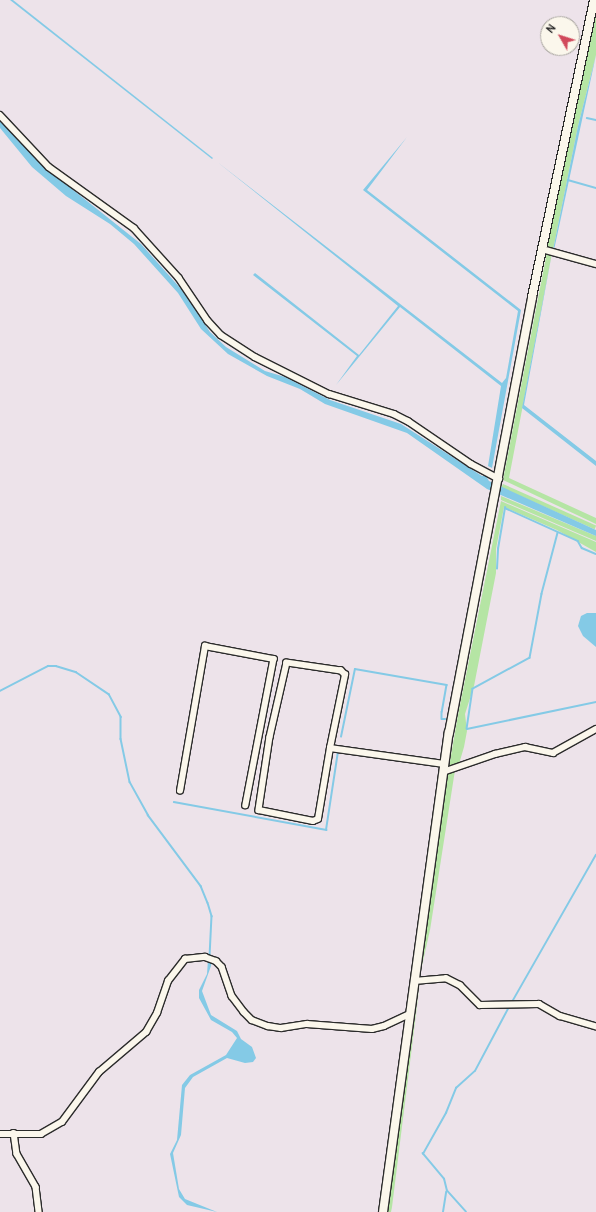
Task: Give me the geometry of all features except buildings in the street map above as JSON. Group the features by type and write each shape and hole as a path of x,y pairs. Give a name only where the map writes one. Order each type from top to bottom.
{"main road":[{"path":"383,1212 444,768 542,249 594,0"}],"street":[{"path":"0,115 49,167 134,228 179,278 208,321 226,338 269,365 329,394 394,414 408,421 498,481"},
{"path":"542,249 596,264"},
{"path":"180,791 205,646 274,659 246,805"},
{"path":"290,662 344,673 318,819 313,821 259,810 270,737 285,666 290,662"},
{"path":"270,683 281,684"},
{"path":"330,748 444,768 525,747 553,753 596,729"},
{"path":"260,735 270,737"},
{"path":"250,787 261,790"},
{"path":"0,1134 41,1134 62,1122 99,1072 146,1032 156,1013 168,981 185,959 205,957 216,961 222,967 232,996 244,1012 252,1020 268,1026 281,1028 307,1024 372,1029 384,1026 410,1014"},
{"path":"414,981 446,978 460,985 480,1005 539,1004 560,1016 596,1026"},
{"path":"14,1133 17,1154 36,1187 38,1212"}],"green space":[{"path":"596,12 596,55 578,126 553,250 546,247"},
{"path":"547,252 552,253 509,478 596,518 596,524 503,480"},
{"path":"503,484 596,525 595,529 501,488"},
{"path":"501,496 596,536 596,541 501,500"},
{"path":"501,501 596,542 596,552 557,530 504,507 496,549 496,573 474,686 465,714 467,731 464,747 459,764 451,768 449,767 458,715"},
{"path":"455,770 430,930 419,979 448,774"},
{"path":"420,982 392,1207 391,1212 386,1212"}],"water":[{"path":"10,0 13,0 213,158 212,159"},
{"path":"596,55 554,250 553,250 578,126"},
{"path":"0,119 43,166 141,244 182,290 210,332 226,347 265,371 285,377 330,400 401,424 482,476 486,476 489,481 596,530 596,536 487,489 407,433 325,404 300,389 267,376 228,354 201,329 178,293 134,244 110,224 66,196 32,167 0,128"},
{"path":"407,137 367,190 521,310 492,468 488,466 501,386 400,307 336,385 357,356 253,275 255,273 359,355 398,306 216,161 502,383 506,378 518,311 363,190"},
{"path":"552,253 524,405 596,461 596,466 522,408"},
{"path":"587,613 596,613 596,647 583,636 578,626 581,616"},
{"path":"208,960 212,960 211,966 202,991 211,1015 237,1031 241,1039 252,1047 256,1058 253,1062 245,1063 227,1058 193,1077 185,1088 181,1135 173,1153 179,1189 185,1199 217,1212 187,1205 179,1197 170,1154 177,1140 182,1085 190,1075 226,1055 237,1038 232,1032 211,1020 199,998 199,990 207,974"}],"waterway":[{"path":"587,118 596,120"},
{"path":"568,180 596,188"},
{"path":"497,569 498,549 505,508 578,541 582,548 596,554"},
{"path":"558,533 542,594 530,658 473,689 467,729 596,702"},
{"path":"0,691 48,666 56,666 76,672 109,694 121,717 121,739 130,782 148,815 201,886 208,903 212,916 210,957"},
{"path":"341,737 355,669 447,685 442,712 442,719 445,719"},
{"path":"174,802 326,830 338,752"},
{"path":"512,1002 596,855"},
{"path":"466,1212 447,1191 444,1179 423,1154 446,1113 456,1088 475,1071 509,1007"},
{"path":"443,1212 446,1192"}]}
